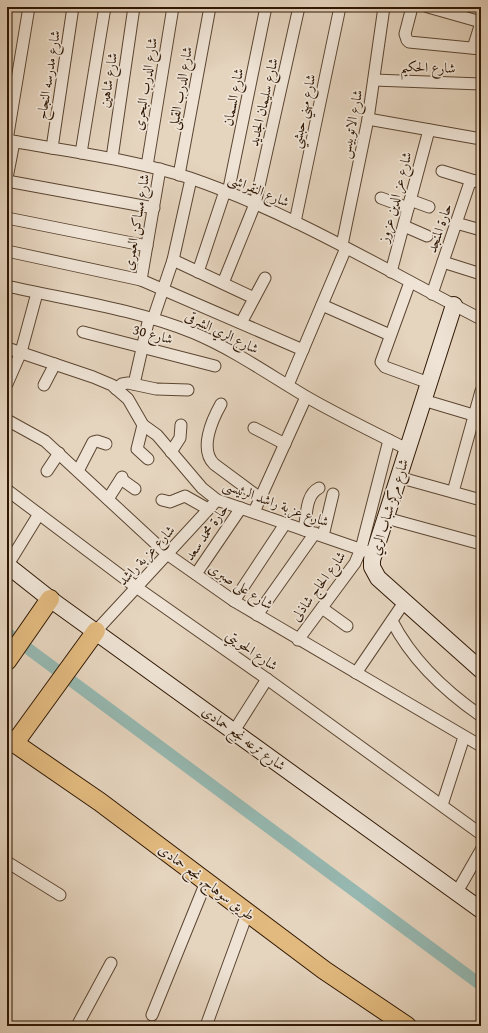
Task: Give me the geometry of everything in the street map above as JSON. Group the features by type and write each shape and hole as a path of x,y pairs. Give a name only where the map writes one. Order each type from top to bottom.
{"main road":[{"path":"7,661 50,599"},
{"path":"9,745 34,716 96,631"},
{"name":"طريق سوهاج, نجع حمادى","path":"9,745 100,802 247,914 324,970 407,1026"}],"street":[{"path":"7,178 9,141 29,7"},
{"name":"شارع مدرسه النجاح","path":"52,148 74,7"},
{"path":"81,153 105,7"},
{"name":"شارع شاهين","path":"112,158 134,7"},
{"name":"شارع الدرب البحرى","path":"147,166 173,7"},
{"name":"شارع الدرب القبلى","path":"179,175 210,7"},
{"name":"شارع السمان","path":"198,272 226,192 266,7"},
{"name":"شارع سليمان الجديد","path":"223,283 255,204 299,7"},
{"name":"شارع مهني حبشي","path":"295,222 340,7"},
{"name":"شارع الاتوبيس","path":"288,385 322,305 344,247 368,119 384,7"},
{"path":"412,7 405,34 406,40 409,42 477,49 481,22 428,7"},
{"name":"شارع الحكيم","path":"374,80 481,84"},
{"path":"368,119 481,139"},
{"name":"شارع عز الدين عزوز","path":"391,272 428,130"},
{"name":"شارع النقراشى","path":"9,141 112,158 147,166 179,175 226,192 295,222 481,318"},
{"name":"شارع مساكن العمرى","path":"141,280 160,170"},
{"path":"442,171 478,181"},
{"path":"134,384 142,347 151,318 164,290 173,260 191,179"},
{"path":"7,181 154,208"},
{"name":"حارة المنجد","path":"432,294 469,185 472,181 478,181"},
{"path":"381,198 429,207"},
{"path":"7,218 147,246"},
{"path":"456,223 481,230"},
{"path":"404,226 427,236"},
{"path":"7,251 141,280 303,350"},
{"path":"173,260 254,298"},
{"path":"443,262 481,274"},
{"path":"241,323 265,278"},
{"path":"410,282 381,359 382,365 388,369 429,383"},
{"name":"شارع الري الشرقى","path":"7,286 151,318 214,342 306,396 407,448"},
{"path":"7,384 21,352 37,293"},
{"path":"322,305 390,335"},
{"name":"شارع مركز شباب الري","path":"454,305 407,448 386,518 367,552 374,573 481,669"},
{"name":"شارع 30","path":"83,332 215,366"},
{"name":"شارع عزبة راشد الرئيسى","path":"7,348 103,380 116,389 128,399 144,425 157,435 202,488 217,500 367,552"},
{"path":"44,385 55,364"},
{"path":"116,389 125,383 156,389 188,390"},
{"path":"453,492 478,416 481,391"},
{"path":"254,512 306,396"},
{"path":"424,400 478,416"},
{"path":"221,404 210,429 207,452 209,457 214,464 260,498"},
{"name":"شارع على صبرى","path":"7,420 35,435 59,453 167,554 234,601 298,640 481,746"},
{"path":"144,425 137,449 148,459"},
{"path":"171,452 180,438 181,425"},
{"path":"254,428 285,444"},
{"name":"شارع الحاج شاذلى","path":"298,640 350,571 367,552 389,440"},
{"path":"78,471 93,442 98,441 106,444"},
{"path":"47,471 59,453"},
{"path":"108,499 121,478 135,489"},
{"path":"398,478 481,500"},
{"path":"314,533 310,497 312,492 319,488"},
{"name":"شارع الحويتي","path":"7,490 136,587 442,805 480,829"},
{"path":"257,615 314,533 334,494"},
{"path":"162,500 170,502 185,496 208,509"},
{"name":"شارع عزبة راشد","path":"96,631 217,500"},
{"name":"حارة محمد سعد","path":"196,574 241,508"},
{"path":"7,566 39,514"},
{"path":"386,518 481,544"},
{"path":"234,601 285,524"},
{"name":"شارع ترعه نجع حمادى","path":"7,566 50,599 481,910"},
{"path":"356,673 405,601"},
{"path":"322,608 347,626"},
{"path":"392,621 405,643 423,666 447,689 481,716"},
{"path":"234,731 267,679"},
{"path":"442,805 464,737"},
{"path":"457,892 481,850"},
{"path":"7,862 60,896"},
{"path":"152,1014 206,882"},
{"path":"206,1026 247,914"},
{"path":"77,1026 111,963"}],"waterway":[{"path":"7,633 481,985"},
{"path":"476,1026 481,1021"}]}
